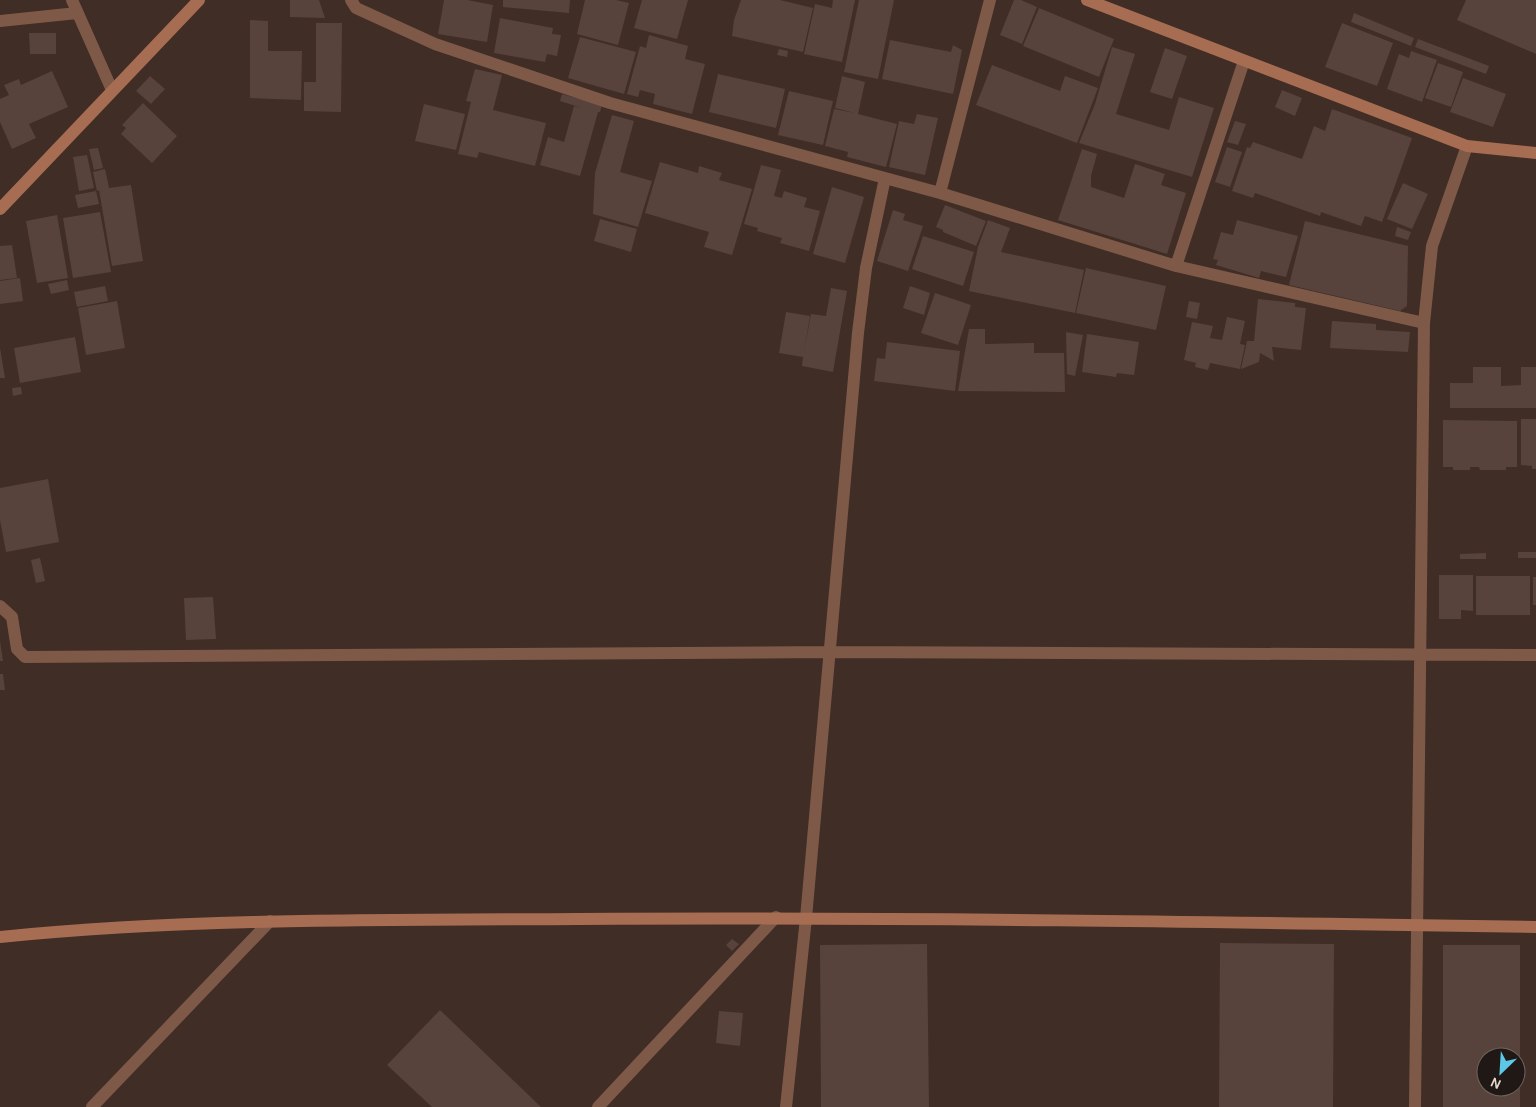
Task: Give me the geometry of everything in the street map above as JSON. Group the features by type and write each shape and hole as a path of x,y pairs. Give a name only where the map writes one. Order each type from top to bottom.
{"street":[{"path":"72,0 112,90"},
{"path":"0,209 199,0"},
{"path":"351,0 356,8 434,44 610,103 940,193 1176,266 1424,323"},
{"path":"940,193 990,0"},
{"path":"1087,0 1467,146 1536,153"},
{"path":"0,22 77,13"},
{"path":"1176,266 1244,61"},
{"path":"1415,1107 1415,925 1424,323 1432,246 1467,146"},
{"path":"786,1107 806,918 858,333 866,268 884,178"},
{"path":"0,606 12,616 17,648 25,657 830,652 1536,655"},
{"path":"598,1107 776,918"},
{"path":"0,937 100,927 270,921 806,918 1536,927"},
{"path":"92,1107 270,921"}],"building":[{"path":"290,0 319,0 325,18 290,17"},
{"path":"444,0 467,0 493,5 487,42 438,34"},
{"path":"503,0 570,0 569,13 503,7"},
{"path":"585,0 616,0 629,3 618,45 577,34"},
{"path":"642,0 688,0 677,39 634,28"},
{"path":"741,0 780,0 813,8 803,52 732,36 734,20"},
{"path":"833,0 855,0 842,62 804,54 815,4 832,8"},
{"path":"859,0 894,0 878,79 844,72"},
{"path":"1014,0 1021,0 1037,7 1022,44 1000,35"},
{"path":"1466,0 1536,0 1536,54 1457,20"},
{"path":"1039,8 1114,39 1099,77 1023,46"},
{"path":"1354,13 1414,38 1411,46 1351,22"},
{"path":"500,18 553,28 552,34 561,35 557,56 547,54 545,62 494,53"},
{"path":"250,20 268,21 268,51 302,51 301,100 250,98"},
{"path":"316,23 342,23 341,112 304,111 304,82 316,82"},
{"path":"1342,23 1393,43 1377,86 1325,67"},
{"path":"29,33 56,33 56,54 30,54"},
{"path":"649,35 688,46 685,59 705,64 692,114 653,104 655,94 640,90 638,97 627,94 640,46 646,48"},
{"path":"580,37 636,52 624,94 568,78"},
{"path":"1418,39 1489,66 1486,74 1415,47"},
{"path":"890,40 951,52 953,45 962,50 953,94 882,79"},
{"path":"1112,47 1135,54 1116,114 1169,130 1179,97 1214,108 1192,177 1079,143 1095,104"},
{"path":"1165,48 1187,56 1172,99 1150,92"},
{"path":"779,49 788,51 787,57 777,55"},
{"path":"1411,51 1437,60 1422,102 1387,89 1399,54 1409,58"},
{"path":"1438,63 1463,72 1451,107 1425,98"},
{"path":"992,65 1060,91 1065,76 1098,88 1077,143 976,105"},
{"path":"475,69 502,75 493,110 546,123 535,166 479,152 477,158 458,154 471,102 466,101"},
{"path":"52,71 68,107 29,124 36,138 12,149 0,122 0,99 9,95 4,85 19,79 21,85"},
{"path":"718,74 785,89 776,128 709,112"},
{"path":"150,76 165,89 151,104 136,91"},
{"path":"842,76 865,82 858,114 897,124 886,167 847,157 848,152 825,146 834,109 855,113 835,108"},
{"path":"1463,78 1506,94 1493,127 1450,112"},
{"path":"1282,90 1302,98 1295,116 1275,107"},
{"path":"789,91 833,101 823,145 778,135"},
{"path":"562,94 602,105 600,112 598,112 580,176 540,165 548,137 564,142 574,106 582,108 560,101"},
{"path":"143,103 177,136 152,163 121,134 126,128 122,125"},
{"path":"424,104 465,114 456,150 415,141"},
{"path":"1332,109 1412,138 1382,222 1365,216 1361,226 1321,212 1320,216 1255,193 1253,198 1232,191 1247,147 1250,148 1253,142 1302,159 1314,126 1325,131"},
{"path":"917,114 938,118 925,175 889,167 899,121 914,124"},
{"path":"612,115 634,121 620,172 652,181 638,227 593,214 595,173"},
{"path":"1235,121 1246,124 1238,145 1227,142"},
{"path":"1227,147 1242,152 1230,187 1215,182"},
{"path":"98,148 103,168 94,170 89,149"},
{"path":"1082,149 1097,154 1091,176 1091,187 1124,198 1135,164 1165,174 1161,185 1186,193 1167,254 1058,220"},
{"path":"87,155 94,188 79,191 73,157"},
{"path":"660,162 698,173 699,166 722,173 719,180 752,189 732,255 704,247 709,232 645,213"},
{"path":"761,165 781,170 774,196 782,198 784,191 807,198 804,207 820,211 809,251 780,243 782,238 757,231 758,228 744,224"},
{"path":"105,169 109,188 131,185 143,261 112,266 99,190 97,191 93,172"},
{"path":"1403,183 1428,194 1412,229 1387,219"},
{"path":"832,187 864,197 845,263 813,254"},
{"path":"96,191 99,204 78,208 75,195"},
{"path":"945,205 986,221 976,246 943,232 943,230 936,227"},
{"path":"893,210 905,214 903,220 923,226 908,271 877,261"},
{"path":"100,212 111,272 73,278 63,218"},
{"path":"57,215 68,278 37,283 26,221"},
{"path":"600,219 637,229 631,252 594,241"},
{"path":"988,220 1010,228 1001,252 1084,270 1075,313 969,291 978,247"},
{"path":"1237,220 1298,236 1286,277 1261,271 1259,278 1216,265 1218,260 1213,259 1221,232 1233,235"},
{"path":"1305,221 1408,246 1407,306 1400,311 1289,285"},
{"path":"1397,227 1411,232 1408,240 1395,236"},
{"path":"923,236 974,252 963,286 912,269"},
{"path":"12,245 17,278 0,280 0,246"},
{"path":"1086,268 1166,286 1156,330 1076,313"},
{"path":"20,278 23,301 0,304 0,281"},
{"path":"67,280 69,290 51,294 48,284"},
{"path":"105,286 108,301 77,307 74,292"},
{"path":"910,286 930,293 924,315 903,308"},
{"path":"831,288 847,291 833,372 802,366 803,357 779,353 786,312 810,316 804,351 811,314 826,316"},
{"path":"935,293 971,305 958,345 921,333"},
{"path":"1258,299 1295,303 1295,307 1306,308 1301,350 1272,347 1274,361 1260,353 1259,362 1241,369 1247,341 1254,341"},
{"path":"117,301 125,348 86,355 78,308"},
{"path":"1189,301 1200,303 1197,319 1186,317"},
{"path":"1227,317 1245,321 1240,344 1245,345 1240,369 1210,363 1208,370 1195,367 1196,363 1184,360 1192,322 1213,326 1210,338 1222,340"},
{"path":"1332,321 1376,324 1376,330 1410,332 1408,352 1330,348"},
{"path":"969,329 985,329 985,344 1034,343 1034,353 1064,353 1065,392 958,391"},
{"path":"1066,332 1083,335 1075,376 1067,374"},
{"path":"1087,334 1139,342 1134,375 1117,373 1116,377 1082,372"},
{"path":"75,337 81,372 20,383 14,348"},
{"path":"887,342 960,351 955,391 874,381 877,358 885,359"},
{"path":"0,348 5,378 0,378"},
{"path":"1473,367 1501,367 1501,386 1521,385 1521,367 1536,367 1536,408 1450,408 1450,383 1473,383"},
{"path":"21,387 22,394 13,396 12,388"},
{"path":"1521,419 1536,419 1536,469 1532,469 1532,466 1521,465"},
{"path":"1443,420 1517,421 1517,467 1506,467 1506,470 1480,470 1479,467 1470,467 1470,470 1453,470 1453,467 1443,467"},
{"path":"48,479 59,542 6,552 0,520 0,488"},
{"path":"1518,552 1536,552 1536,558 1518,558"},
{"path":"1486,553 1486,559 1460,559 1460,554"},
{"path":"40,558 45,581 36,583 31,560"},
{"path":"1439,575 1473,575 1473,611 1461,610 1461,619 1439,619"},
{"path":"1476,576 1530,576 1530,615 1476,615"},
{"path":"1533,577 1536,577 1536,605 1533,605"},
{"path":"213,597 216,639 186,640 184,598"},
{"path":"0,641 3,661 0,661"},
{"path":"0,674 3,674 5,690 0,690"},
{"path":"732,939 739,944 732,951 726,945"},
{"path":"1220,943 1334,944 1333,1107 1219,1107"},
{"path":"927,944 929,1107 821,1107 820,945"},
{"path":"1443,945 1520,945 1520,1047 1476,1047 1476,1097 1520,1097 1520,1107 1443,1107"},
{"path":"440,1010 541,1107 432,1107 387,1065"},
{"path":"719,1011 743,1013 740,1046 716,1043"}]}
